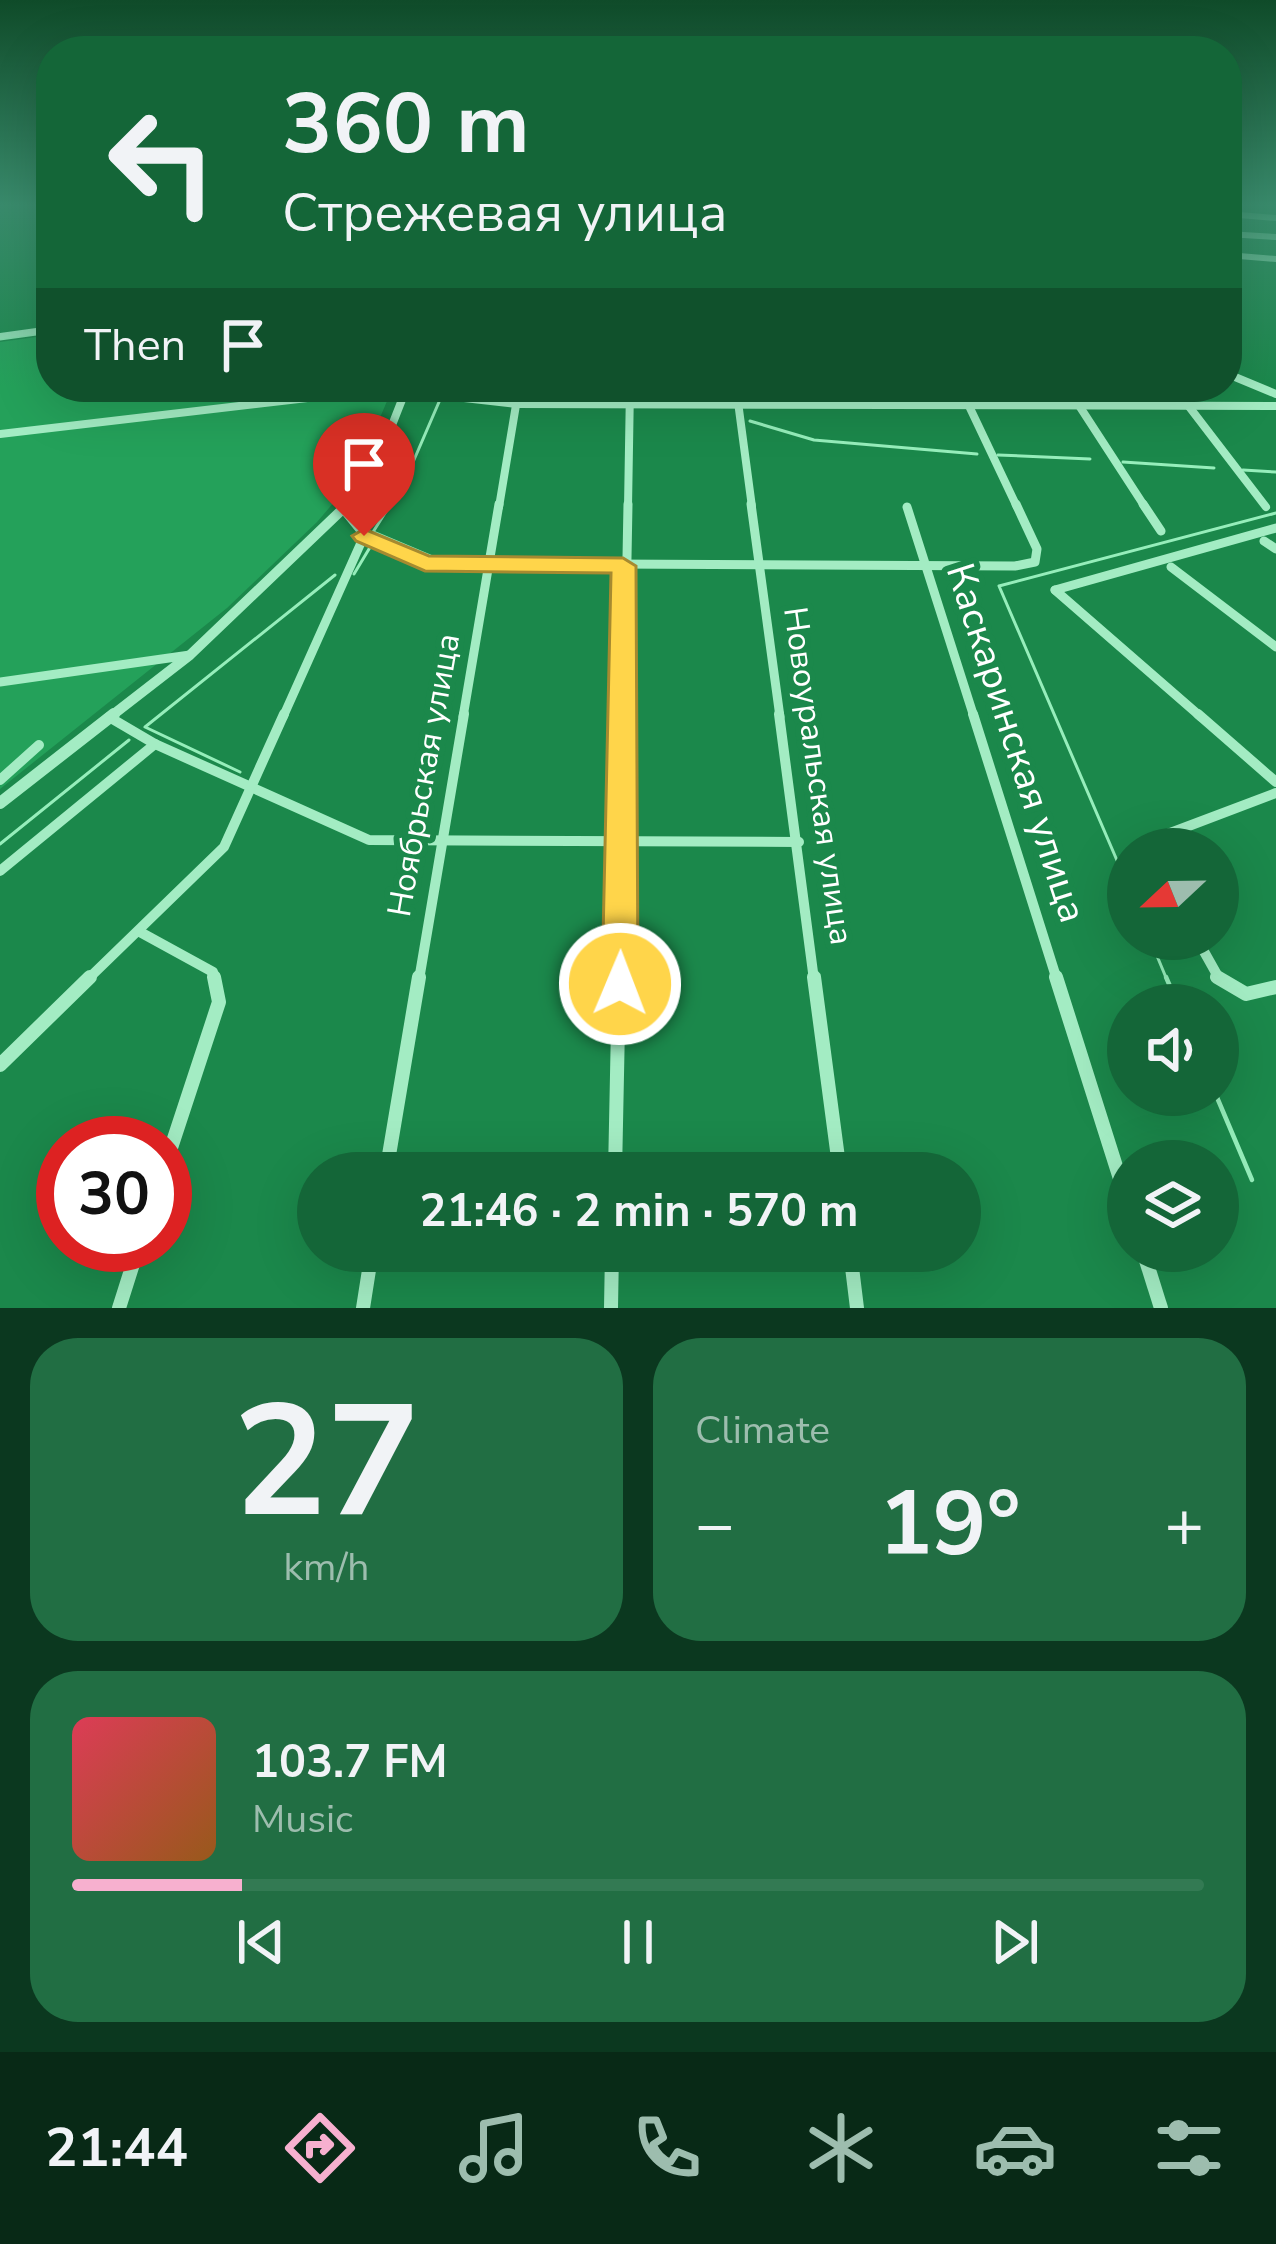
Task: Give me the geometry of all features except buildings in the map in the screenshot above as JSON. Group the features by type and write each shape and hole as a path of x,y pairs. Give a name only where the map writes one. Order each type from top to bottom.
{"street":[{"path":"0,335 36,330"},
{"path":"1242,380 1276,394"},
{"path":"0,434 283,402"},
{"path":"0,803 190,655 344,510 383,448 401,402"},
{"path":"486,402 1276,406"},
{"name":"Новоуральская улица","path":"738,402 837,1152"},
{"path":"344,510 347,521 364,536 425,563 1015,566 1035,562 1036,549 966,402"},
{"path":"1075,402 1161,531"},
{"path":"1184,402 1266,507"},
{"name":"Ноябрьская улица","path":"390,1152 516,404"},
{"path":"616,1152 624,842 623,566 630,404"},
{"name":"Каскаринская улица","path":"907,507 1108,1140"},
{"path":"1276,528 1055,590 1276,782"},
{"path":"0,1065 224,847 364,536"},
{"path":"1264,541 1276,549"},
{"path":"1171,567 1276,647"},
{"path":"0,682 190,655"},
{"path":"109,717 155,744 369,841 799,842"},
{"path":"0,871 155,744"},
{"path":"0,780 39,745"},
{"path":"1194,828 1276,793"},
{"path":"140,932 212,972 219,1001 181,1116"},
{"path":"1206,960 1214,977 1236,992 1255,997 1276,988"},
{"path":"119,1308 130,1272"},
{"path":"363,1308 369,1272"},
{"path":"611,1308 612,1272"},
{"path":"853,1272 857,1308"},
{"path":"1150,1272 1161,1308"}],"green space":[{"path":"36,337 36,402 387,402 354,479 317,522 227,608 0,789 0,342"}],"waterway":[{"path":"0,339 36,334"},
{"path":"437,559 373,532 404,483 439,402"},
{"path":"750,421 814,440 977,454"},
{"path":"998,455 1090,459"},
{"path":"1123,462 1214,468"},
{"path":"1243,470 1276,472"},
{"path":"1107,837 999,586 1276,513"},
{"path":"354,574 372,544"},
{"path":"240,772 145,727 335,575"},
{"path":"0,844 129,740"},
{"path":"1159,960 1167,980"},
{"path":"1166,977 1169,984"},
{"path":"1225,1116 1252,1180"}],"route":[{"path":"364,536 425,563 623,566 620,984"}]}
